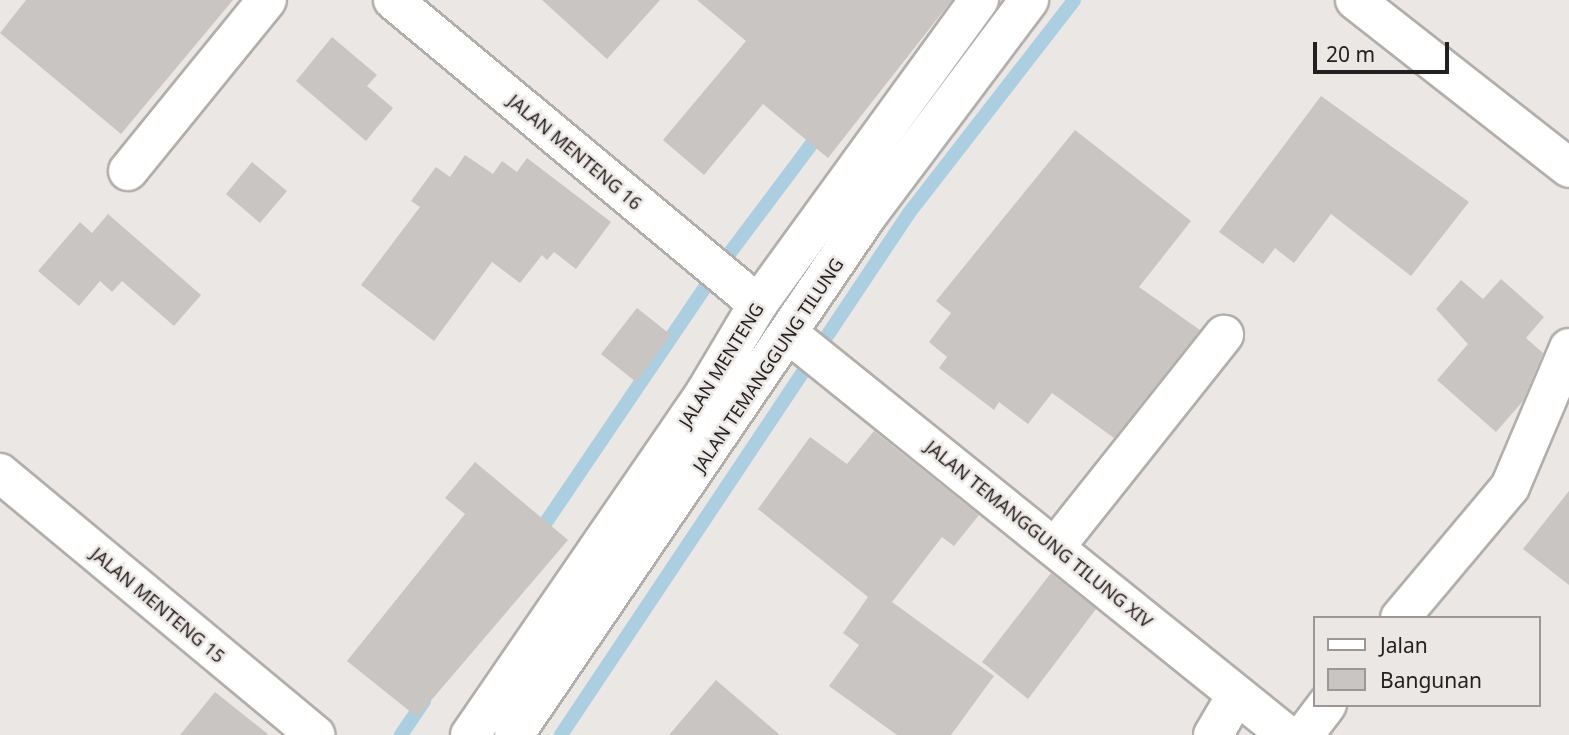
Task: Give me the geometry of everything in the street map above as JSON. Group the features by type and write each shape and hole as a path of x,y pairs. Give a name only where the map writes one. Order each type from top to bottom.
{"street":[{"path":"128,171 267,0"},
{"name":"JALAN MENTENG 16","path":"393,0 758,304"},
{"name":"JALAN MENTENG","path":"470,735 705,393 758,304 979,0"},
{"name":"JALAN TEMANGGUNG TILUNG","path":"514,735 867,216 1029,0"},
{"path":"1355,0 1569,168"},
{"name":"JALAN TEMANGGUNG TILUNG XIV","path":"789,334 1056,546 1236,696 1287,735"},
{"path":"1056,546 1224,335"},
{"path":"1402,616 1510,487 1569,348"},
{"name":"JALAN MENTENG 15","path":"0,473 316,735"},
{"path":"1213,735 1236,696"},
{"path":"1304,735 1325,707"}],"building":[{"path":"26,0 233,0 121,134 0,33"},
{"path":"542,0 660,0 607,59"},
{"path":"697,0 952,0 828,158 763,104 704,175 663,140 746,41"},
{"path":"332,37 377,75 367,86 393,108 366,141 296,81"},
{"path":"1321,96 1469,202 1411,276 1331,214 1294,263 1275,248 1263,264 1219,232"},
{"path":"1075,130 1191,221 1139,287 1200,330 1114,438 1052,393 1028,424 999,402 994,410 939,368 947,357 929,342 951,313 936,301"},
{"path":"465,155 493,174 502,161 517,172 527,158 611,222 576,269 554,252 547,260 542,255 520,283 492,262 434,341 361,285 420,207 411,201 436,167 450,177"},
{"path":"252,162 287,191 260,223 226,194"},
{"path":"108,214 201,295 174,326 122,281 112,292 100,281 79,306 38,271 80,222 92,233"},
{"path":"1501,279 1544,317 1526,338 1543,353 1523,401 1496,432 1437,380 1468,344 1436,309 1461,280 1483,299"},
{"path":"637,308 671,335 636,382 601,354"},
{"path":"874,431 979,515 954,546 942,537 892,602 994,676 951,735 897,735 829,686 859,645 843,633 868,597 758,509 810,437 847,464"},
{"path":"475,462 568,540 417,717 347,661 465,514 445,498"},
{"path":"1569,491 1569,585 1523,549"},
{"path":"1051,573 1096,609 1028,699 982,662"},
{"path":"716,680 780,735 669,735"},
{"path":"215,692 269,735 180,735"}],"waterway":[{"path":"561,735 909,213 1074,0"},
{"path":"536,537 717,270 822,130"},
{"path":"401,735 424,701"}]}
